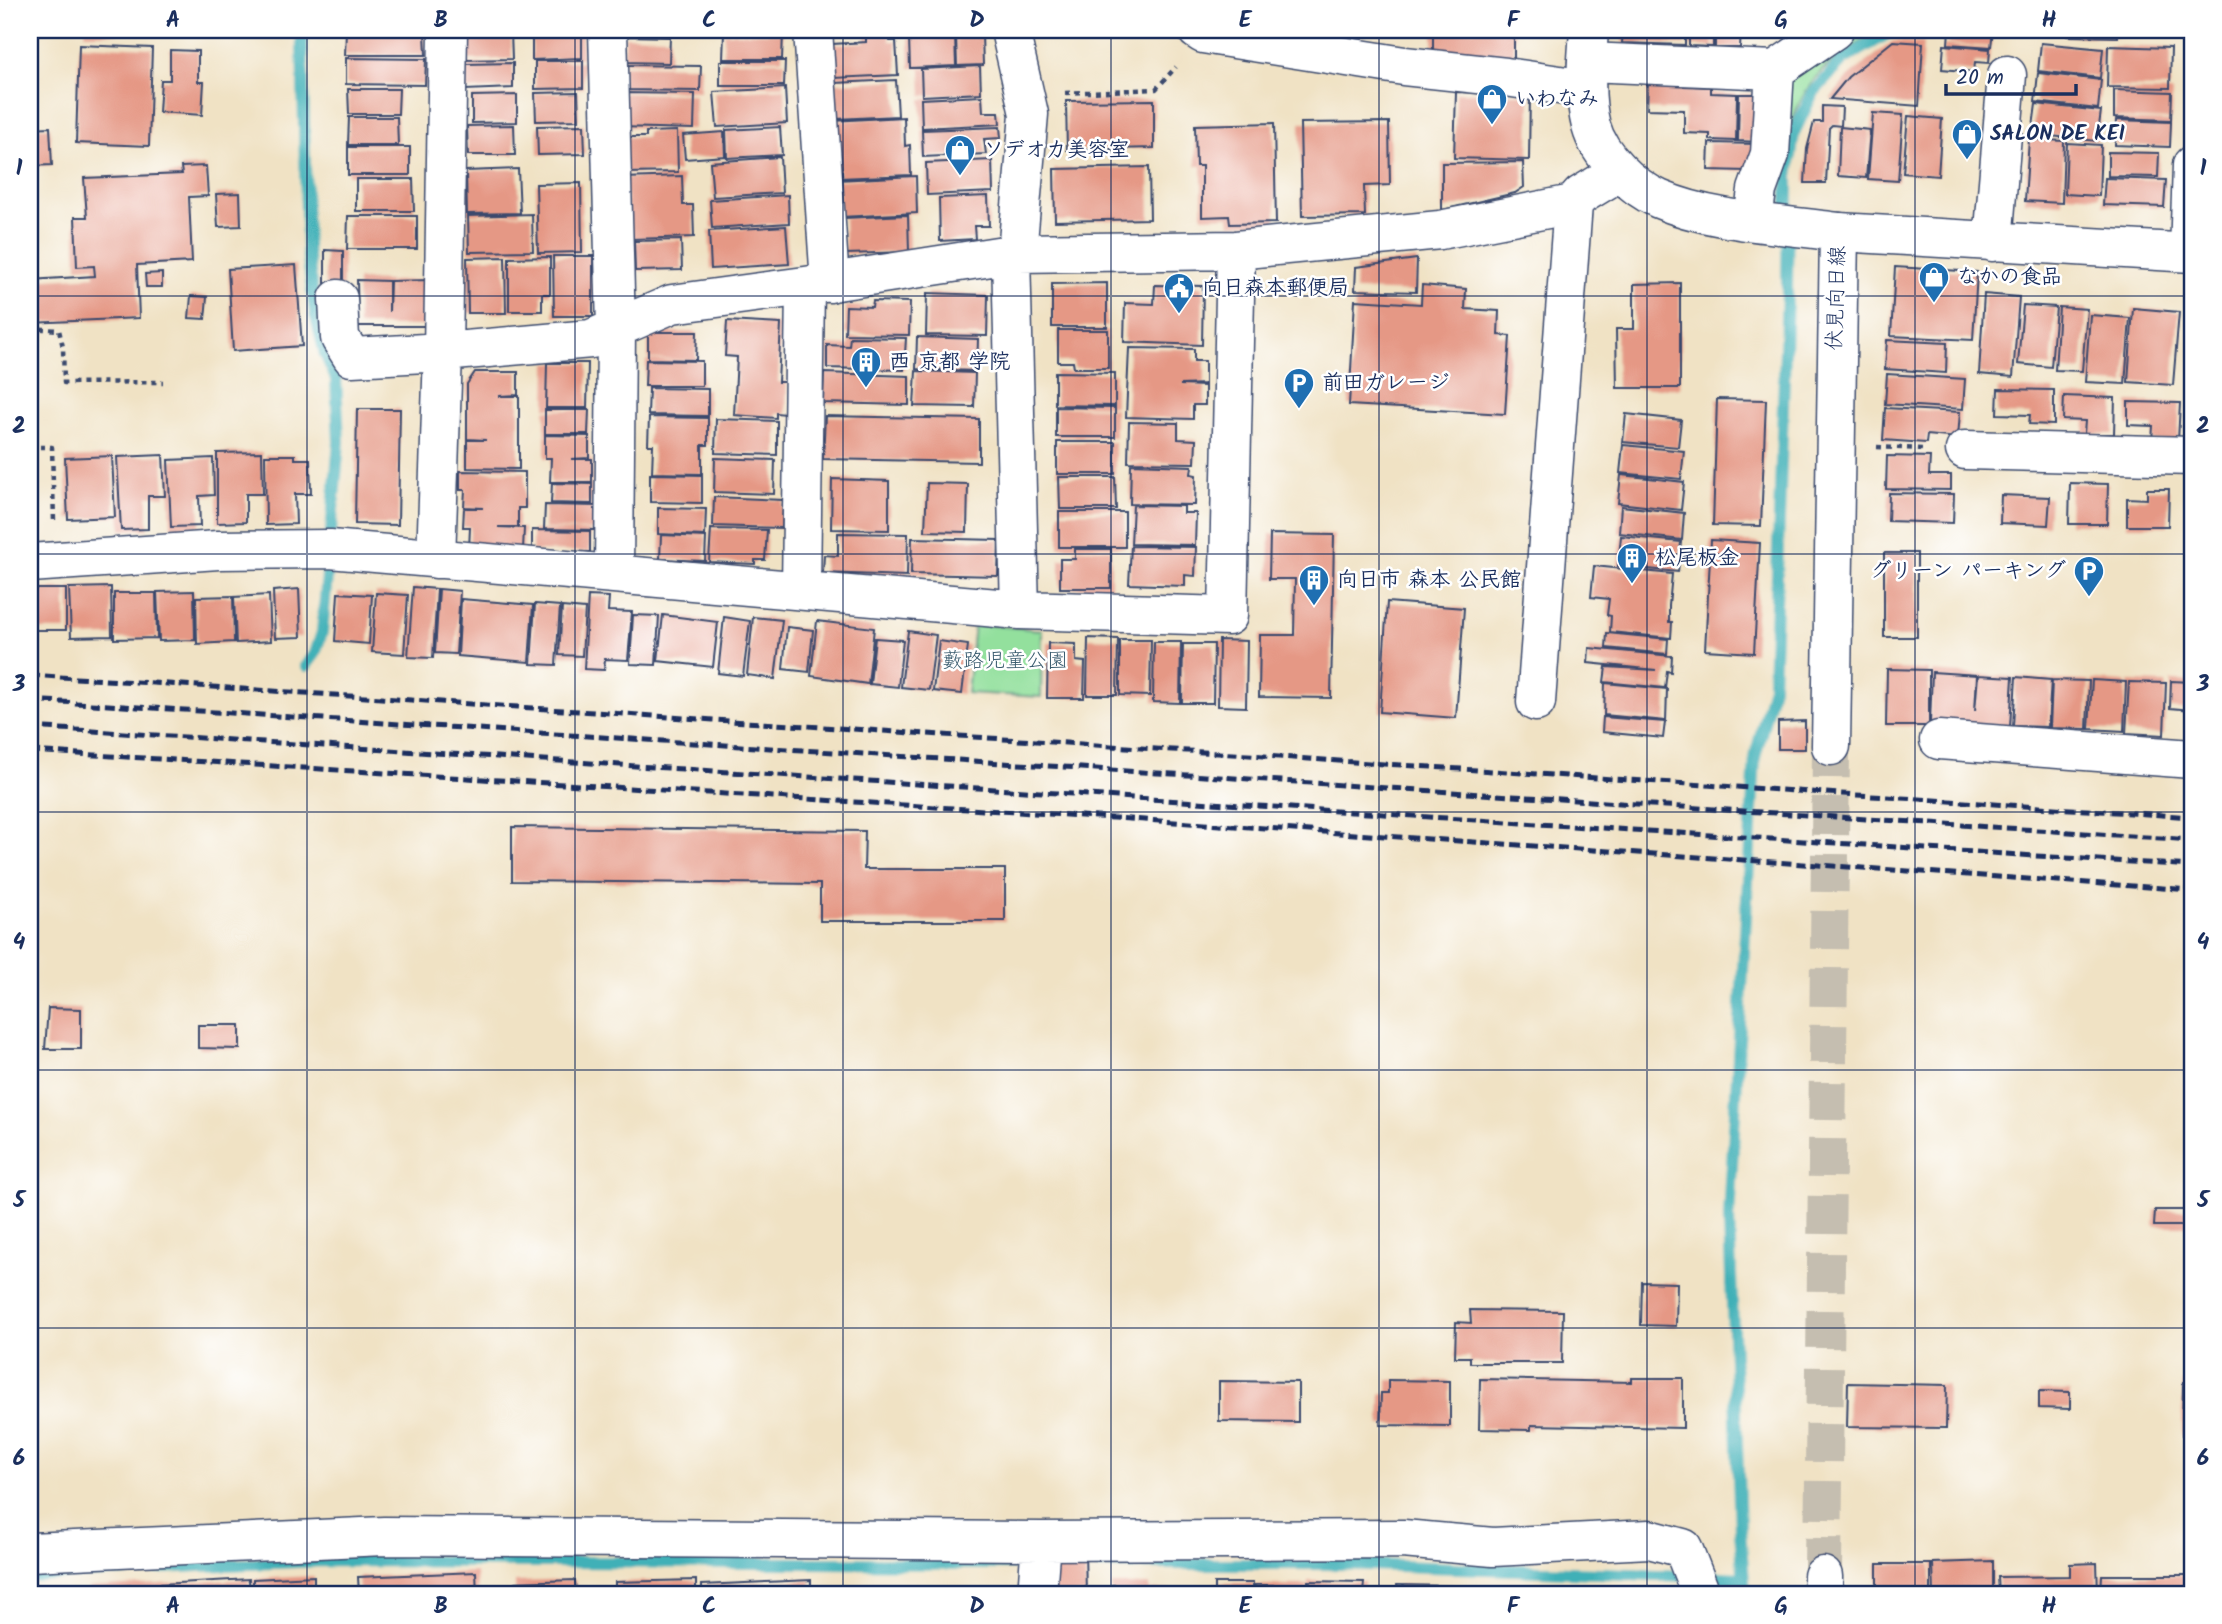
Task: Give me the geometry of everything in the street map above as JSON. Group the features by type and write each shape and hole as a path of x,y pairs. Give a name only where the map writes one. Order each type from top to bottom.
{"street":[{"path":"436,559 443,352 448,30"},
{"path":"608,30 616,329 614,573"},
{"path":"802,590 818,285 813,30"},
{"path":"1200,32 1404,66 1506,77 1588,60 1775,70 1834,30"},
{"path":"1013,43 1028,114 1014,254 1020,610"},
{"name":"伏見向日線","path":"1588,60 1591,127 1602,149 1619,172 1657,199 1697,211 1839,232 1831,746"},
{"path":"1753,220 1757,190 1770,155 1775,70"},
{"path":"1993,242 2007,75"},
{"path":"1839,232 2190,253 2192,165"},
{"path":"338,299 340,338 352,357 592,339 672,304 818,285 1014,254 1236,250 1440,230 1573,204 1581,195 1619,172"},
{"path":"1536,702 1573,204"},
{"path":"43,562 163,552 330,549 1020,610 1228,616 1236,250"},
{"path":"1965,450 2192,456"},
{"path":"1939,740 2192,759"},
{"path":"30,1552 384,1536 1041,1541 1403,1539 1493,1547 1649,1539 1683,1548 1701,1594"},
{"path":"1037,1594 1041,1541"}],"path":[{"path":"1013,43 1040,94 1156,89 1200,32"},
{"path":"30,328 60,330 64,383 163,382"},
{"path":"30,447 52,447 43,562"},
{"path":"1876,447 1965,450"}],"green space":[{"path":"1856,30 1871,30 1873,34 1836,59 1813,81 1792,122 1780,184 1766,182 1784,86 1827,44"},
{"name":"藪路児童公園","path":"974,624 1042,630 1041,697 967,693"}],"building":[{"path":"85,30 161,30 161,32 85,34"},
{"path":"582,30 582,58 532,60 532,31"},
{"path":"1303,30 1340,30 1337,45 1302,40"},
{"path":"1433,30 1514,30 1514,59 1433,59"},
{"path":"1623,30 1685,30 1685,45 1622,43"},
{"path":"1689,30 1713,30 1713,47 1689,46"},
{"path":"1715,30 1741,30 1740,48 1715,48"},
{"path":"1743,30 1788,30 1788,37 1743,35"},
{"path":"1949,30 1993,30 1991,47 1948,44"},
{"path":"2067,30 2118,30 2118,37 2067,36"},
{"path":"346,32 425,33 426,55 345,55"},
{"path":"511,32 512,59 464,60 464,34"},
{"path":"724,33 783,33 782,59 723,59"},
{"path":"889,33 890,41 896,41 898,75 833,78 832,44 866,42 866,34"},
{"path":"982,35 983,65 957,66 956,36"},
{"path":"625,36 670,37 669,63 624,62"},
{"path":"955,36 956,66 910,68 909,38"},
{"path":"1893,41 1923,43 1919,106 1830,99 1848,77"},
{"path":"2041,43 2103,49 2100,78 2038,71"},
{"path":"79,45 152,48 149,146 76,143"},
{"path":"1944,45 1990,49 1989,63 1975,62 1974,72 1942,69"},
{"path":"2108,46 2171,48 2170,88 2107,87"},
{"path":"170,50 198,51 198,82 204,82 202,115 159,112 161,80 170,80"},
{"path":"346,58 426,59 425,85 346,84"},
{"path":"535,61 583,61 583,88 535,89"},
{"path":"720,61 785,61 784,86 720,86"},
{"path":"513,63 513,88 465,90 465,64"},
{"path":"623,65 701,66 700,91 622,90"},
{"path":"980,66 981,93 922,96 921,69"},
{"path":"2038,73 2101,80 2098,109 2035,102"},
{"path":"896,80 898,116 836,119 835,83"},
{"path":"1648,83 1711,87 1711,93 1737,94 1736,141 1710,140 1710,134 1684,133 1684,110 1647,109"},
{"path":"785,88 787,123 717,127 714,92"},
{"path":"348,89 399,89 398,114 349,114"},
{"path":"2114,90 2172,92 2171,120 2114,118"},
{"path":"578,92 579,120 536,121 535,93"},
{"name":"いわなみ","path":"1456,92 1530,94 1529,160 1454,158"},
{"path":"621,93 695,94 694,129 620,127"},
{"path":"1739,94 1761,94 1760,142 1738,141"},
{"path":"517,95 517,122 472,123 472,96"},
{"path":"982,96 983,112 999,112 1000,124 922,128 921,99"},
{"path":"1154,100 1154,148 1067,150 1066,101"},
{"path":"2036,104 2101,111 2097,141 2032,134"},
{"path":"1822,106 1842,107 1841,126 1832,125 1829,128 1826,183 1805,183 1807,149 1814,122 1822,122"},
{"path":"1873,113 1903,115 1898,181 1868,179"},
{"path":"1908,116 1942,119 1938,176 1903,173"},
{"path":"349,117 397,117 398,145 348,145"},
{"path":"904,117 905,146 910,145 911,175 839,178 832,121"},
{"path":"2116,120 2171,122 2170,147 2115,145"},
{"path":"1389,122 1390,185 1364,186 1365,215 1302,216 1300,123"},
{"path":"1274,123 1276,223 1230,224 1229,216 1202,217 1202,166 1196,166 1195,125"},
{"path":"514,125 515,155 468,155 467,126"},
{"path":"584,125 585,154 538,155 537,126"},
{"path":"50,127 52,165 30,166 30,128"},
{"path":"780,127 782,155 727,158 726,130"},
{"path":"1000,127 1001,138 984,139 986,154 923,157 922,130"},
{"path":"1840,127 1870,130 1866,178 1838,176"},
{"path":"677,131 678,172 624,173 623,137 646,137 646,132"},
{"path":"724,132 725,156 685,159 683,135"},
{"path":"2029,139 2064,141 2062,203 2025,201"},
{"path":"1709,143 1758,144 1748,171 1708,170"},
{"path":"2067,143 2101,145 2099,196 2065,194"},
{"path":"348,147 410,147 410,175 348,175"},
{"path":"2108,152 2159,153 2158,177 2108,176"},
{"path":"780,157 782,193 713,197 710,162"},
{"name":"ソデオカ美容室","path":"992,160 993,192 927,195 926,163"},
{"path":"1523,162 1524,187 1515,193 1442,210 1442,163"},
{"path":"206,166 208,196 189,197 192,262 137,265 139,318 30,323 30,280 95,276 94,266 77,267 75,217 87,217 84,178 182,174 181,167"},
{"path":"1149,167 1150,219 1055,221 1054,169"},
{"path":"518,169 520,213 467,214 466,171"},
{"path":"682,176 683,205 693,205 694,237 631,239 624,178"},
{"path":"916,176 917,213 840,217 837,180"},
{"path":"2105,178 2166,180 2164,207 2103,205"},
{"path":"356,179 413,179 414,211 356,211"},
{"path":"581,183 582,252 538,253 536,184"},
{"path":"240,193 241,226 218,227 216,194"},
{"path":"788,195 789,223 712,228 710,200"},
{"path":"988,196 989,226 974,226 975,239 940,241 939,198"},
{"path":"532,214 533,251 469,252 468,216"},
{"path":"908,215 909,252 845,254 844,218"},
{"path":"348,216 417,216 417,249 347,249"},
{"path":"786,226 789,264 711,269 709,231"},
{"path":"681,240 682,270 635,271 634,241"},
{"path":"325,250 343,251 343,286 325,286"},
{"path":"553,256 593,256 593,316 554,316"},
{"path":"505,257 506,313 468,313 467,258"},
{"path":"550,257 550,294 542,294 542,311 509,311 509,258"},
{"path":"1417,259 1416,292 1355,290 1356,267"},
{"path":"296,265 302,346 233,351 228,269"},
{"name":"なかの食品","path":"1895,267 1977,272 1973,340 1891,336"},
{"path":"162,273 162,287 146,287 145,274"},
{"path":"357,280 389,281 389,312 390,281 430,280 430,326 358,326"},
{"path":"1107,283 1107,327 1052,327 1052,284"},
{"path":"1680,283 1680,388 1617,388 1616,329 1634,329 1634,284"},
{"path":"1155,285 1203,286 1202,345 1124,342 1125,303 1154,304"},
{"path":"1422,285 1466,289 1465,309 1499,311 1498,335 1510,336 1505,414 1349,405 1355,300 1421,304"},
{"path":"927,293 988,295 987,336 926,335"},
{"path":"1984,294 2019,297 2013,377 1979,374"},
{"path":"191,296 207,297 205,319 189,318"},
{"path":"873,301 910,302 909,335 845,334 846,306 872,307"},
{"path":"2023,305 2056,307 2051,367 2018,364"},
{"path":"2059,307 2087,309 2082,371 2055,370"},
{"path":"2133,308 2179,312 2173,385 2128,382"},
{"path":"2090,315 2130,318 2125,384 2085,382"},
{"path":"727,321 781,324 778,382 787,382 786,414 776,413 776,418 734,415 737,357 725,356"},
{"path":"1058,330 1108,330 1108,368 1074,368 1073,362 1058,362"},
{"path":"648,332 697,332 696,360 648,359"},
{"path":"850,337 906,338 904,370 827,368 827,345 849,346"},
{"path":"917,337 978,339 977,371 916,369"},
{"path":"1887,340 1947,343 1946,373 1885,369"},
{"path":"1129,348 1194,349 1194,361 1205,361 1205,384 1180,385 1205,386 1205,405 1193,405 1193,419 1126,417"},
{"path":"646,360 702,361 702,386 645,386"},
{"path":"547,363 588,363 587,408 546,408"},
{"path":"916,371 975,373 974,407 914,406"},
{"path":"475,372 518,372 518,395 499,396 519,396 519,469 467,468 467,440 486,440 467,439 467,384"},
{"path":"1055,372 1115,373 1115,406 1055,405"},
{"name":"西 京都 学院","path":"824,373 909,376 909,405 823,403"},
{"path":"1887,374 1965,379 1963,409 1885,404"},
{"path":"649,388 708,389 708,416 648,415"},
{"path":"1998,389 2054,390 2054,425 2029,424 2030,415 1997,414"},
{"path":"2064,396 2115,398 2114,434 2084,434 2085,421 2063,420"},
{"path":"1717,399 1766,400 1761,526 1713,525"},
{"path":"2128,402 2180,403 2178,441 2152,441 2153,426 2128,425"},
{"path":"1056,407 1115,408 1115,437 1056,437"},
{"path":"1885,408 1960,412 1958,438 1927,435 1926,443 1883,440"},
{"path":"357,409 400,409 398,525 355,524"},
{"path":"545,410 589,410 588,434 545,434"},
{"path":"1626,414 1681,420 1678,447 1623,442"},
{"path":"825,416 979,419 979,462 823,459"},
{"path":"649,417 708,418 708,445 702,445 702,474 652,473 653,445 648,445"},
{"path":"716,419 777,421 777,455 715,453"},
{"path":"1129,422 1178,423 1178,439 1196,440 1195,463 1128,462"},
{"path":"545,435 589,436 589,458 571,459 592,459 592,482 550,482 551,458 545,458"},
{"path":"1057,442 1115,442 1115,474 1057,474"},
{"path":"1623,445 1684,451 1681,479 1620,473"},
{"path":"262,452 263,494 246,494 246,522 217,523 217,453"},
{"path":"163,455 165,496 148,496 148,529 121,530 117,457"},
{"path":"265,455 295,455 295,459 310,459 311,494 295,494 296,524 266,525"},
{"path":"112,456 115,517 68,519 65,458"},
{"path":"1887,456 1930,457 1929,475 1951,475 1951,490 1886,489"},
{"path":"213,458 214,495 199,496 200,526 171,527 168,460"},
{"path":"715,458 775,460 774,494 714,492"},
{"path":"1131,464 1192,466 1191,474 1196,475 1195,505 1130,504"},
{"path":"460,471 525,472 525,508 518,508 518,527 498,527 524,528 523,550 469,549 470,527 463,527 464,508 483,508 464,507 465,490 460,490"},
{"path":"650,474 702,475 702,503 650,502"},
{"path":"1621,475 1684,482 1681,510 1618,503"},
{"path":"1059,477 1115,477 1116,509 1060,509"},
{"path":"832,479 889,481 889,530 831,529"},
{"path":"552,483 592,484 592,504 551,503"},
{"path":"927,483 968,484 967,532 925,531"},
{"path":"2070,483 2108,484 2107,524 2069,524"},
{"path":"2147,489 2169,489 2168,526 2127,526 2127,498 2147,499"},
{"path":"1889,493 1954,494 1953,523 1888,521"},
{"path":"2001,495 2050,497 2048,525 2000,523"},
{"path":"714,497 783,500 782,528 713,526"},
{"path":"545,505 598,506 597,530 544,529"},
{"path":"1133,505 1184,506 1184,513 1196,513 1195,545 1131,544"},
{"path":"1621,506 1684,513 1682,540 1619,533"},
{"path":"658,508 706,509 705,536 658,534"},
{"path":"1059,512 1125,512 1125,547 1059,547"},
{"path":"711,529 767,530 765,560 755,560 755,564 709,562"},
{"path":"532,530 590,531 590,552 532,551"},
{"path":"838,533 908,534 907,576 823,573 824,555 838,556"},
{"name":"向日市 森本 公民館","path":"1270,534 1334,535 1331,698 1259,697 1260,635 1294,635 1295,579 1269,579"},
{"path":"661,535 706,537 705,561 660,559"},
{"path":"1621,536 1681,542 1678,572 1618,566"},
{"path":"912,538 999,540 998,576 911,574"},
{"path":"1711,540 1760,543 1754,653 1705,650"},
{"path":"1131,546 1196,547 1195,576 1185,575 1185,586 1129,584"},
{"path":"1075,549 1111,549 1111,588 1060,588 1060,559 1075,559"},
{"path":"1884,553 1917,553 1917,637 1884,637"},
{"path":"1594,566 1672,574 1669,606 1671,638 1610,632 1611,616 1607,615 1609,599 1591,597"},
{"path":"111,587 112,636 71,637 69,588"},
{"path":"413,587 437,589 433,658 408,657"},
{"path":"30,589 66,589 66,630 30,630"},
{"path":"299,589 301,637 275,638 273,591"},
{"path":"439,589 460,591 456,654 435,653"},
{"path":"194,591 195,640 159,641 157,592"},
{"path":"114,593 156,593 157,638 114,639"},
{"path":"338,593 372,595 369,644 335,641"},
{"path":"376,593 408,595 404,654 372,652"},
{"path":"269,595 271,641 236,643 234,597"},
{"path":"233,596 234,642 197,644 196,597"},
{"path":"588,596 609,597 608,611 632,612 628,660 605,659 604,670 584,669"},
{"path":"461,599 533,605 529,662 458,656"},
{"path":"1387,602 1464,608 1456,718 1380,712"},
{"path":"535,604 560,606 556,665 531,664"},
{"path":"562,607 585,609 582,656 559,655"},
{"path":"633,615 659,616 656,665 630,664"},
{"path":"663,615 718,622 713,667 658,661"},
{"path":"724,617 750,621 743,676 718,673"},
{"path":"753,617 782,620 775,679 747,675"},
{"path":"817,621 874,628 868,684 811,676"},
{"path":"787,627 813,630 809,672 783,669"},
{"path":"908,631 936,635 929,690 901,687"},
{"path":"1607,633 1668,639 1667,654 1606,648"},
{"path":"875,638 903,640 898,687 870,684"},
{"path":"1088,638 1118,639 1117,695 1087,695"},
{"path":"1120,640 1151,640 1150,696 1120,695"},
{"path":"1219,640 1247,641 1246,707 1218,706"},
{"path":"939,641 968,645 962,694 933,691"},
{"path":"1154,642 1181,642 1180,703 1153,702"},
{"path":"1048,643 1076,644 1076,661 1085,662 1084,698 1047,698"},
{"path":"1183,644 1214,644 1213,703 1182,703"},
{"path":"1589,648 1672,656 1671,672 1667,671 1665,688 1604,682 1606,667 1656,670 1588,663"},
{"path":"1887,669 1929,670 1929,726 1886,726"},
{"path":"1932,672 1977,675 1975,711 1978,675 2013,677 2010,727 1930,723"},
{"path":"2016,677 2051,680 2048,727 2013,726"},
{"path":"2052,680 2089,681 2087,729 2050,728"},
{"path":"2092,680 2126,682 2124,731 2089,729"},
{"path":"2171,681 2192,682 2192,710 2170,708"},
{"path":"2129,682 2166,683 2164,735 2126,733"},
{"path":"1605,683 1667,689 1666,721 1604,715"},
{"path":"1603,717 1665,722 1663,738 1602,732"},
{"path":"1805,721 1805,749 1778,749 1778,722"},
{"path":"512,827 865,831 864,869 1005,869 1005,921 820,921 820,884 512,881"},
{"path":"48,1008 81,1009 81,1049 45,1049"},
{"path":"198,1025 240,1025 240,1049 198,1048"},
{"path":"2155,1210 2192,1210 2192,1226 2154,1226"},
{"path":"1642,1282 1677,1283 1676,1326 1641,1325"},
{"path":"1470,1310 1563,1311 1562,1363 1470,1363 1470,1357 1455,1357 1456,1322 1471,1323"},
{"path":"1632,1378 1683,1378 1683,1428 1531,1425 1531,1430 1479,1429 1480,1379 1632,1382"},
{"path":"1388,1380 1450,1381 1450,1426 1380,1425 1381,1393 1388,1393"},
{"path":"1219,1381 1298,1382 1298,1422 1219,1421"},
{"path":"2183,1382 2192,1382 2192,1435 2182,1435"},
{"path":"1848,1383 1947,1385 1946,1428 1847,1427"},
{"path":"2039,1391 2070,1392 2070,1409 2039,1408"},
{"path":"1085,1550 1086,1594 1049,1594 1048,1573 1064,1551"},
{"path":"1993,1561 1993,1594 1934,1594 1933,1563"},
{"path":"2097,1563 2098,1594 1999,1594 1998,1577 2070,1576 2070,1564"},
{"path":"1877,1564 1931,1564 1931,1594 1877,1594"},
{"path":"476,1572 477,1594 359,1594 358,1577"},
{"path":"2102,1575 2187,1575 2187,1594 2101,1594"},
{"path":"314,1576 314,1594 253,1594 253,1579"},
{"path":"249,1579 250,1594 89,1594 89,1588"},
{"path":"575,1580 576,1594 515,1594 515,1582"},
{"path":"696,1580 696,1594 615,1594 615,1582"},
{"path":"811,1580 811,1594 702,1594 702,1585"},
{"path":"1308,1581 1364,1582 1363,1594 1308,1594"},
{"path":"1214,1583 1253,1583 1253,1594 1214,1594"},
{"path":"1112,1585 1150,1585 1150,1594 1112,1594"},
{"path":"1255,1585 1307,1585 1307,1594 1255,1594"},
{"path":"1397,1585 1455,1586 1455,1594 1397,1594"},
{"path":"1152,1590 1188,1591 1189,1594 1152,1594"},
{"path":"1457,1590 1526,1592 1526,1594 1457,1594"}],"waterway":[{"path":"1745,1594 1740,1530 1729,1218 1755,757 1773,687 1787,295 1788,177 1794,133 1813,93 1843,60 1894,30"},
{"path":"302,38 307,249 315,313 325,354 336,379 339,442 322,632 315,654 306,666"},
{"path":"30,1576 324,1561 1037,1564"},
{"path":"1069,1564 1342,1564 1744,1578"}],"tunnel":[{"path":"1823,1576 1831,746"}],"railway":[{"path":"30,675 2192,817"},
{"path":"30,700 2192,840"},
{"path":"30,727 2192,866"},
{"path":"30,751 1130,819 2192,890"}],"place":[{"name":"いわなみ","path":"1492,126"},
{"name":"SALON DE KEI","path":"1967,161"},
{"name":"ソデオカ美容室","path":"960,177"},
{"name":"なかの食品","path":"1934,304"},
{"name":"向日森本郵便局","path":"1179,315"},
{"name":"西 京都 学院","path":"866,389"},
{"name":"前田ガレージ","path":"1299,410"},
{"name":"松尾板金","path":"1632,585"},
{"name":"グリーン パーキング","path":"2089,598"},
{"name":"向日市 森本 公民館","path":"1314,607"}]}
